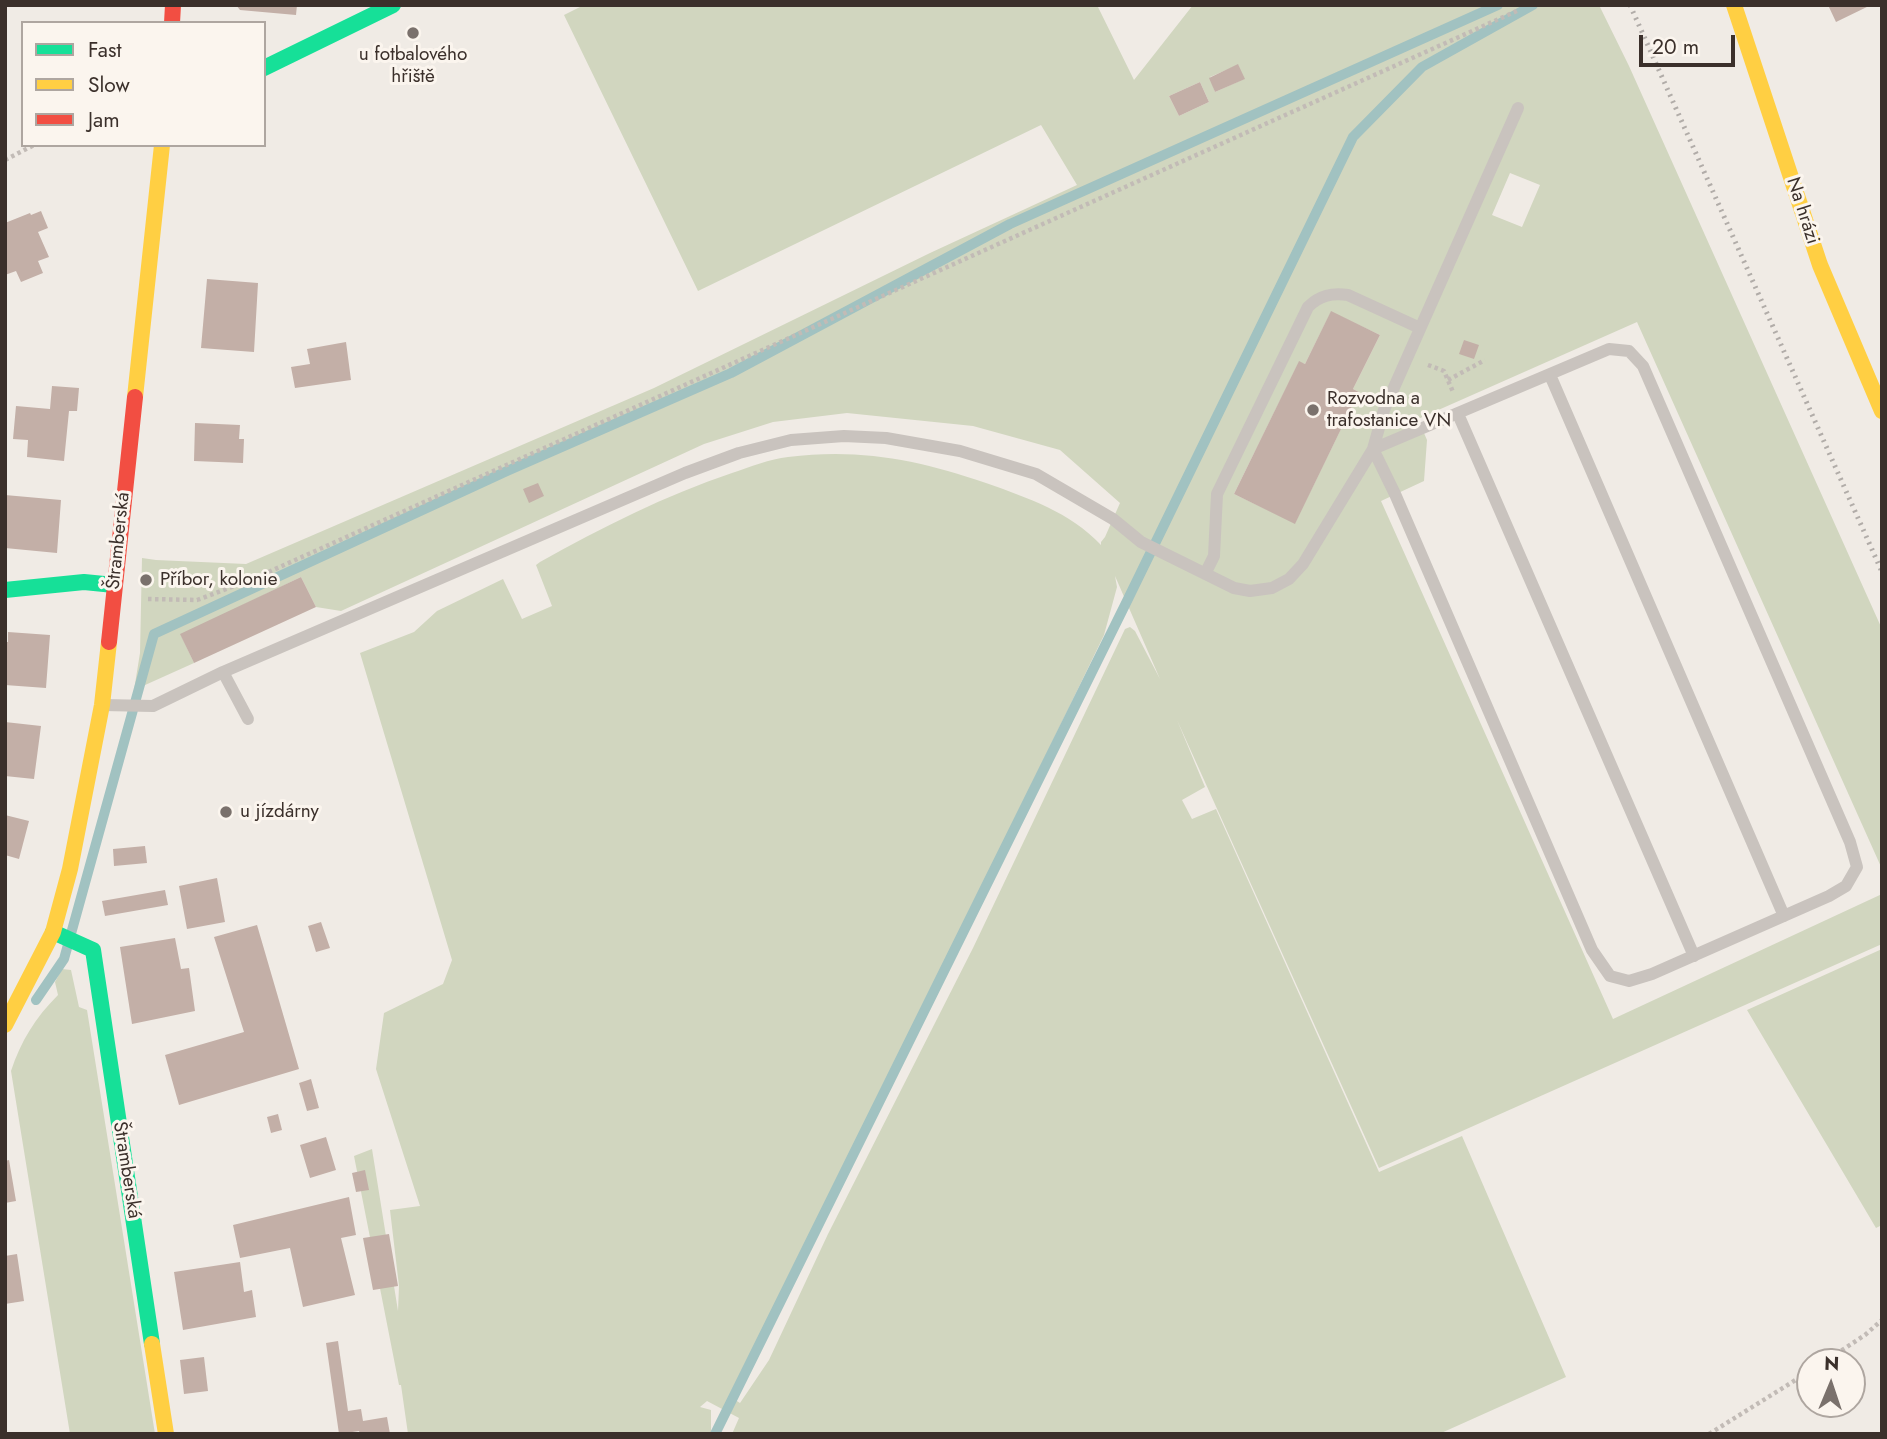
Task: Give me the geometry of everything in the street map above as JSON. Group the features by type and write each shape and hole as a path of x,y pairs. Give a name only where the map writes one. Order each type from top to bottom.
{"street":[{"path":"266,67 393,5"},
{"name":"Na hrázi","path":"1734,5 1820,265 1882,411"},
{"name":"Štramberská","path":"5,1025 53,932 70,869 102,705 162,147"},
{"path":"5,590 84,582 114,585"},
{"name":"Štramberská","path":"53,932 93,950 166,1434"}],"lane":[{"path":"102,705 153,706 223,671 685,473 739,453 791,440 867,436 924,443 972,455 1036,474 1113,519 1141,542 1242,590 1265,589 1284,583 1303,564 1320,539 1373,449 1384,410 1518,108"},
{"path":"1205,574 1214,556 1217,494 1308,307 1320,297 1348,295 1420,328"},
{"path":"1609,349 1629,351 1643,366 1850,842 1857,867 1846,886 1652,974 1629,981 1609,976 1592,950 1406,519 1373,449 1457,408 1609,349"},
{"path":"1550,374 1784,916"},
{"path":"1457,408 1694,956"},
{"path":"223,671 248,719"}],"path":[{"path":"114,585 141,599 197,600 253,579 1519,10"},
{"path":"5,160 30,147"},
{"path":"1408,357 1444,371 1457,408"},
{"path":"1448,380 1485,360"},
{"path":"1845,1348 1882,1320"},
{"path":"1709,1434 1796,1380"}],"green space":[{"path":"584,5 1097,5 1134,80 1193,5 1599,5 1629,66 1882,629 1882,869 1637,322 1418,419 1427,440 1424,481 1381,501 1613,1019 1882,894 1882,944 1379,1168 1177,720 1205,787 1182,800 1192,819 1216,809 1379,1172 1462,1136 1566,1377 1439,1434 732,1434 739,1418 707,1401 700,1407 711,1410 711,1434 408,1434 401,1385 354,1156 372,1149 398,1311 399,1286 390,1210 420,1206 376,1069 384,1013 443,984 452,960 360,653 414,632 437,611 503,579 522,619 552,606 536,565 540,562 658,502 760,463 781,458 865,455 937,468 1048,507 1089,533 1101,545 1120,503 1060,450 973,426 847,413 773,422 704,444 341,611 316,607 301,577 181,635 194,663 134,690 140,653 142,558 246,564 654,388 930,253 1077,185 1041,125 698,291 564,15","holes":["1238,65 1244,79 1215,92 1210,77","1200,82 1209,102 1179,116 1169,96","1510,173 1540,185 1522,227 1492,215","1331,312 1380,335 1353,389 1359,392 1295,523 1234,494 1299,362 1305,364","1115,576 1160,679 1135,631 1130,627 1125,629 973,948 828,1234 769,1360 740,1403 729,1396 878,1102 1104,635 1117,587"]},
{"path":"1882,949 1882,1225 1876,1228 1747,1010"},
{"path":"62,969 71,970 79,1007 87,1010 155,1434 70,1434 11,1071 30,1030 58,995 55,982"}],"building":[{"path":"236,5 297,5 296,15 240,10"},
{"path":"1828,5 1871,5 1836,22"},
{"path":"1238,64 1245,79 1215,92 1209,78"},
{"path":"1200,82 1209,102 1179,116 1169,96"},
{"path":"41,211 48,228 38,232 49,257 38,261 43,273 21,282 16,271 5,275 5,223"},
{"path":"207,279 258,283 254,352 201,348"},
{"name":"Rozvodna a trafostanice VN","path":"1331,311 1380,335 1353,389 1359,392 1295,524 1234,494 1299,361 1305,364"},
{"path":"1464,340 1479,345 1474,359 1459,354"},
{"path":"346,342 351,380 295,388 291,367 310,364 307,349"},
{"path":"52,386 79,388 77,411 69,411 64,461 27,457 28,440 13,439 16,406 50,409"},
{"path":"195,423 240,425 239,439 244,439 243,463 194,461"},
{"path":"538,483 544,496 529,503 523,489"},
{"path":"5,495 61,500 57,553 5,548"},
{"path":"301,577 316,607 194,663 180,634"},
{"path":"8,632 50,635 46,688 5,685 5,642 8,642"},
{"path":"5,722 41,726 34,779 5,776"},
{"path":"5,815 29,821 19,859 5,855"},
{"path":"145,846 147,863 114,866 113,849"},
{"path":"217,878 225,922 187,929 179,886"},
{"path":"165,890 168,905 105,916 102,901"},
{"path":"321,922 330,948 316,952 308,926"},
{"path":"257,925 299,1069 179,1105 165,1055 244,1032 214,937"},
{"path":"175,938 181,969 189,968 195,1011 132,1024 120,947"},
{"path":"311,1079 319,1108 307,1111 299,1083"},
{"path":"278,1114 282,1130 271,1133 267,1117"},
{"path":"326,1137 336,1170 310,1178 300,1145"},
{"path":"9,1160 16,1201 5,1203 5,1161"},
{"path":"365,1170 369,1190 356,1192 352,1173"},
{"path":"349,1197 356,1235 341,1238 355,1295 303,1307 290,1248 240,1258 233,1225"},
{"path":"389,1234 398,1286 373,1290 363,1238"},
{"path":"17,1254 24,1301 5,1304 5,1256"},
{"path":"240,1262 244,1292 252,1290 256,1317 183,1330 174,1272"},
{"path":"338,1341 348,1411 361,1409 363,1421 387,1417 390,1434 360,1434 359,1431 339,1434 326,1343"},
{"path":"204,1357 208,1391 184,1394 180,1360"}],"waterway":[{"path":"36,1000 64,959 154,634 507,471 731,373 1010,224 1498,5"},
{"path":"715,1434 1353,137 1422,67 1533,5"}],"railway":[{"path":"1630,5 1882,572"}],"traffic: fast":[{"path":"266,67 393,5"},
{"path":"5,590 84,582 114,585"},
{"path":"53,932 93,950 152,1344"}],"traffic: slow":[{"path":"1734,5 1820,265 1882,411"},
{"path":"135,397 162,147"},
{"path":"5,1025 53,932 70,869 102,705 109,642"},
{"path":"152,1344 166,1434"}],"traffic: jam":[{"path":"172,21 173,5"},
{"path":"109,642 135,397"}],"place":[{"name":"u fotbalového hřiště","path":"413,33"},
{"name":"Rozvodna a trafostanice VN","path":"1313,410"},
{"name":"Příbor, kolonie","path":"146,580"},
{"name":"u jízdárny","path":"226,812"}]}
